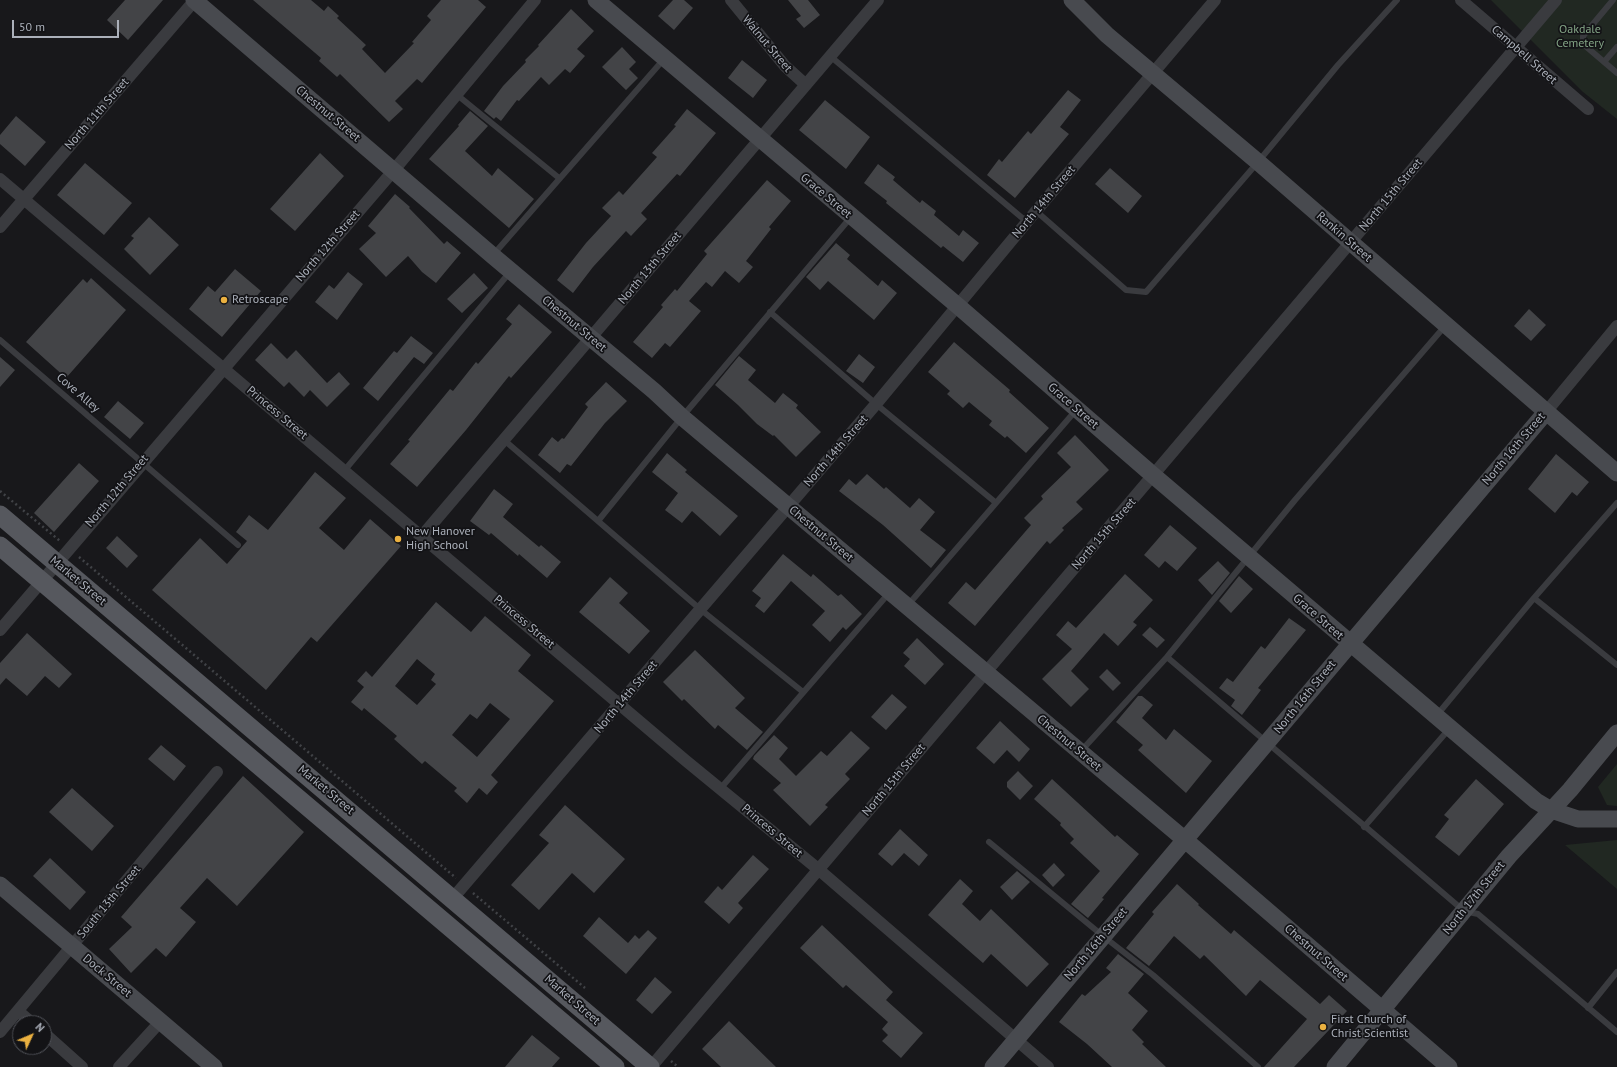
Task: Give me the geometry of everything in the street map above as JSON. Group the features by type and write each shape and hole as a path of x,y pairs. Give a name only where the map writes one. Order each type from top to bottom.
{"main road":[{"name":"Market Street","path":"0,515 459,892 654,1063"},
{"name":"Market Street","path":"0,546 615,1067"}],"street":[{"name":"Chestnut Street","path":"194,0 493,256 654,391 682,417 1184,839 1449,1067"},
{"name":"North 11th Street","path":"0,227 194,0"},
{"name":"North 12th Street","path":"0,630 56,562 223,367 394,170 535,0"},
{"name":"Grace Street","path":"596,0 958,306 1349,644 1536,801 1551,810 1578,819 1617,819"},
{"name":"Walnut Street","path":"731,0 785,66 806,85"},
{"name":"North 13th Street","path":"422,536 878,0"},
{"name":"Rankin Street","path":"1072,0 1107,35 1153,75 1258,162 1617,473"},
{"name":"North 14th Street","path":"459,892 876,404 1036,211 1153,75 1215,0"},
{"name":"Campbell Street","path":"1461,0 1588,109"},
{"name":"North 15th Street","path":"654,1063 1154,476 1556,0"},
{"name":"Princess Street","path":"0,179 720,789 818,869 1048,1067"},
{"name":"North 16th Street","path":"993,1067 1184,839 1269,742 1349,644 1617,326"},
{"name":"North 17th Street","path":"1335,1067 1509,856 1551,810 1617,733"},
{"name":"South 13th Street","path":"0,1032 217,772"},
{"name":"Dock Street","path":"0,885 214,1067"},
{"path":"18,1011 23,1015"},
{"path":"119,1067 160,1022"},
{"path":"52,1040 82,1067"}],"lane":[{"path":"1036,211 1126,290 1146,292 1338,66 1397,0"},
{"path":"1613,0 1584,36 1583,44 1617,73"},
{"path":"1604,62 1617,47"},
{"path":"830,56 1027,222"},
{"path":"493,256 559,178 664,59"},
{"path":"456,94 559,178"},
{"path":"598,521 682,417 851,217"},
{"path":"344,471 511,271"},
{"path":"770,312 876,404 995,502"},
{"path":"1080,752 1167,657 1295,500 1446,326"},
{"name":"Cove Alley","path":"0,340 238,545"},
{"path":"907,606 1076,409"},
{"path":"504,440 700,609 803,692"},
{"path":"1436,716 1534,598 1617,503"},
{"path":"720,789 890,592"},
{"path":"1534,598 1617,665"},
{"path":"1167,657 1269,742 1364,827 1464,911 1478,914 1617,1032"},
{"path":"1364,827 1450,728"},
{"path":"989,842 1103,936 1153,975 1258,1067"},
{"path":"1588,1008 1617,972"}],"path":[{"path":"0,491 69,548 459,892 590,992"},
{"path":"654,1063 678,1067"}],"green space":[{"name":"Oakdale Cemetery","path":"1491,0 1617,0 1617,119 1583,92"},
{"path":"1617,764 1617,806 1607,805 1598,787"},
{"path":"1617,840 1617,889 1565,845"}],"building":[{"path":"125,0 163,0 128,40 107,20"},
{"path":"253,0 311,0 324,11 328,6 339,16 337,18 366,45 362,49 385,73 414,43 412,42 431,20 427,16 441,0 478,0 486,7 422,83 417,79 395,101 403,109 389,122 340,74 337,77 319,61 321,58"},
{"path":"673,0 684,0 693,8 674,30 658,16"},
{"path":"788,0 808,0 820,15 804,28 796,19 801,16"},
{"path":"571,9 594,31 577,49 585,56 570,73 565,69 549,85 541,77 519,101 517,100 501,121 496,117 494,119 484,111 503,86 526,62 525,60"},
{"path":"622,47 636,62 629,69 638,78 626,90 602,67"},
{"path":"742,60 767,80 753,98 728,78"},
{"path":"1068,90 1081,100 1060,127 1069,134 1015,198 987,175 999,159 1002,162 1028,131 1031,134"},
{"path":"825,100 870,137 846,169 799,130"},
{"path":"687,109 716,133 680,176 677,174 641,213 647,219 631,236 626,231 593,267 573,293 557,280 586,243 611,216 602,208 619,191 623,195 657,157 652,153 676,126 674,125"},
{"path":"470,111 488,126 465,151 492,176 498,168 534,199 509,228 429,159 459,126 458,125"},
{"path":"16,116 46,142 25,166 0,144 0,135"},
{"path":"320,153 344,176 295,231 270,209"},
{"path":"85,163 132,203 104,235 57,195"},
{"path":"878,164 895,177 893,180 920,203 922,200 936,211 934,215 959,236 963,230 979,243 963,262 943,246 941,248 864,183"},
{"path":"1110,168 1142,196 1128,213 1095,184"},
{"path":"767,180 791,201 769,227 771,229 746,261 753,267 739,283 725,271 712,287 706,282 689,301 701,311 670,347 665,343 652,358 633,342 663,307 661,305 675,289 677,291 707,254 704,251"},
{"path":"395,194 410,207 409,208 444,244 447,241 461,253 436,283 422,272 408,256 386,277 359,249 376,233 368,226"},
{"path":"149,217 179,245 150,275 124,249 134,238 131,236"},
{"path":"836,243 850,255 847,259 878,286 882,280 897,293 874,320 828,281 820,290 806,277"},
{"name":"Retroscape","path":"235,269 261,291 222,337 189,309 208,286 215,292"},
{"path":"348,272 363,284 337,320 315,302 329,285 334,289"},
{"path":"474,273 488,288 462,313 447,299"},
{"path":"91,278 126,310 66,378 26,342 83,279 87,283"},
{"path":"519,304 552,332 511,378 509,376 466,430 417,487 390,464 410,441 408,440 450,389 453,391 476,362 478,364 512,324 506,319"},
{"path":"1529,309 1546,325 1531,341 1514,326"},
{"path":"411,336 433,353 424,364 414,357 378,401 363,388 394,351 397,353"},
{"path":"954,342 1010,390 1009,392 1049,428 1026,453 1007,436 1005,438 989,425 992,421 969,402 963,408 947,394 950,391 928,372"},
{"path":"271,343 287,359 296,350 327,383 339,372 350,384 327,407 310,390 304,397 289,382 284,387 255,360"},
{"path":"859,354 875,367 863,383 846,371"},
{"path":"739,356 756,370 748,380 775,403 783,393 798,405 796,408 821,432 796,457 774,435 773,436 757,424 715,385"},
{"path":"0,357 15,370 0,387"},
{"path":"606,382 627,401 605,423 571,466 567,464 560,473 538,455 552,437 558,442 562,438 564,439 588,407 585,404"},
{"path":"118,401 144,423 130,439 104,417"},
{"path":"1075,435 1109,470 1076,502 1083,509 1062,528 1064,530 1050,544 1047,541 975,626 948,603 966,582 975,590 1031,525 1024,518 1043,499 1041,496 1071,467 1057,453"},
{"path":"667,453 687,470 685,472 738,516 720,536 692,511 682,523 665,510 678,493 652,472"},
{"path":"1556,454 1589,482 1577,496 1572,492 1555,513 1528,489"},
{"path":"79,463 99,481 54,532 34,513"},
{"path":"315,472 346,498 319,528 344,550 370,519 401,546 317,642 311,637 266,690 152,590 200,538 227,564 247,541 236,532 249,515 268,530"},
{"path":"867,474 884,489 886,487 910,508 919,498 935,512 920,530 946,550 931,568 883,525 839,491 849,479 856,485"},
{"path":"494,489 513,504 503,517 539,547 541,545 561,562 547,578 491,533 489,535 470,521"},
{"path":"1170,525 1197,548 1177,571 1165,561 1159,568 1144,555"},
{"path":"117,536 138,556 127,568 106,548"},
{"path":"783,554 811,577 813,574 838,596 841,594 862,614 846,630 843,627 830,642 812,625 825,611 791,581 764,613 755,606 761,598 752,591"},
{"path":"1218,561 1230,573 1212,595 1198,580"},
{"path":"1125,574 1153,600 1133,622 1137,625 1118,646 1104,633 1071,671 1089,689 1071,707 1042,679 1072,649 1056,635 1068,621 1076,628"},
{"path":"1239,576 1253,589 1231,613 1219,601"},
{"path":"610,577 628,593 619,603 650,631 629,654 579,612"},
{"path":"436,602 471,632 485,616 531,655 518,671 554,701 491,775 498,782 487,795 479,788 467,803 454,791 457,788 425,761 422,764 394,739 397,736 364,708 362,711 351,702 364,687 357,681 366,671 372,677","holes":["417,659 435,674 431,680 436,684 417,705 395,686","490,703 510,719 477,757 452,735 470,714 477,719"]},
{"path":"1289,618 1306,630 1258,688 1261,690 1242,715 1231,706 1235,700 1219,688 1227,678 1233,682 1261,646 1265,649"},
{"path":"1150,627 1165,640 1157,648 1142,635"},
{"path":"27,633 72,674 59,688 45,676 27,696 6,678 0,685 0,663"},
{"path":"917,638 944,664 925,685 904,666 910,659 903,653"},
{"path":"695,650 745,698 735,708 763,732 747,750 718,725 715,729 684,699 682,701 663,682"},
{"path":"1107,669 1121,683 1113,691 1099,677"},
{"path":"892,694 907,707 886,730 871,717"},
{"path":"1138,696 1142,696 1153,705 1142,718 1166,740 1174,729 1212,761 1186,793 1138,750 1143,745 1116,722"},
{"path":"1000,721 1030,749 1019,762 1007,750 994,764 976,748"},
{"path":"851,731 870,748 845,774 850,779 825,805 828,807 810,826 773,790 781,783 753,759 754,756 774,735 788,748 779,759 796,776 821,751 827,756"},
{"path":"161,745 186,766 174,781 148,759"},
{"path":"1018,771 1033,786 1020,800 1007,787 1007,782"},
{"path":"243,776 304,832 237,906 207,878 180,908 196,922 166,957 156,948 131,973 109,949 132,927 121,917"},
{"path":"1052,779 1115,837 1117,835 1139,854 1102,898 1104,899 1088,918 1071,904 1100,871 1070,843 1074,839 1060,825 1061,823 1034,799"},
{"path":"1476,779 1504,804 1459,856 1435,837 1449,819 1444,815"},
{"path":"72,788 114,826 92,851 49,812"},
{"path":"565,805 625,859 594,893 572,873 539,910 511,885 549,843 539,835"},
{"path":"900,829 928,855 919,866 904,853 892,866 878,854"},
{"path":"753,855 769,869 738,903 743,908 729,924 704,902 718,886 722,890"},
{"path":"50,858 86,892 70,910 33,876"},
{"path":"1054,863 1065,875 1053,887 1042,875"},
{"path":"1017,871 1030,882 1012,900 1000,887"},
{"path":"960,879 973,891 962,904 980,921 991,909 1049,964 1027,987 991,954 983,963 928,915"},
{"path":"1177,884 1231,934 1234,930 1320,1004 1329,995 1347,1011 1294,1067 1264,1067 1307,1019 1260,980 1246,996 1204,955 1200,959 1174,936 1149,966 1126,948 1154,914 1152,912"},
{"path":"599,917 628,943 635,935 639,939 648,930 657,938 626,974 583,936"},
{"path":"822,925 893,992 886,1000 923,1033 901,1058 882,1041 888,1035 882,1029 888,1022 846,985 843,988 800,948"},
{"path":"1118,954 1144,974 1128,993 1148,1011 1132,1030 1144,1042 1142,1044 1166,1067 1112,1067 1087,1044 1059,1022 1082,994 1085,996 1111,972 1106,968"},
{"path":"655,977 672,992 652,1014 636,1000"},
{"path":"729,1021 776,1067 721,1067 702,1049"},
{"path":"532,1035 560,1058 552,1067 505,1067"}],"place":[{"name":"Retroscape","path":"224,300"},
{"name":"New Hanover High School","path":"398,539"},
{"name":"First Church of Christ Scientist","path":"1323,1027"}]}
